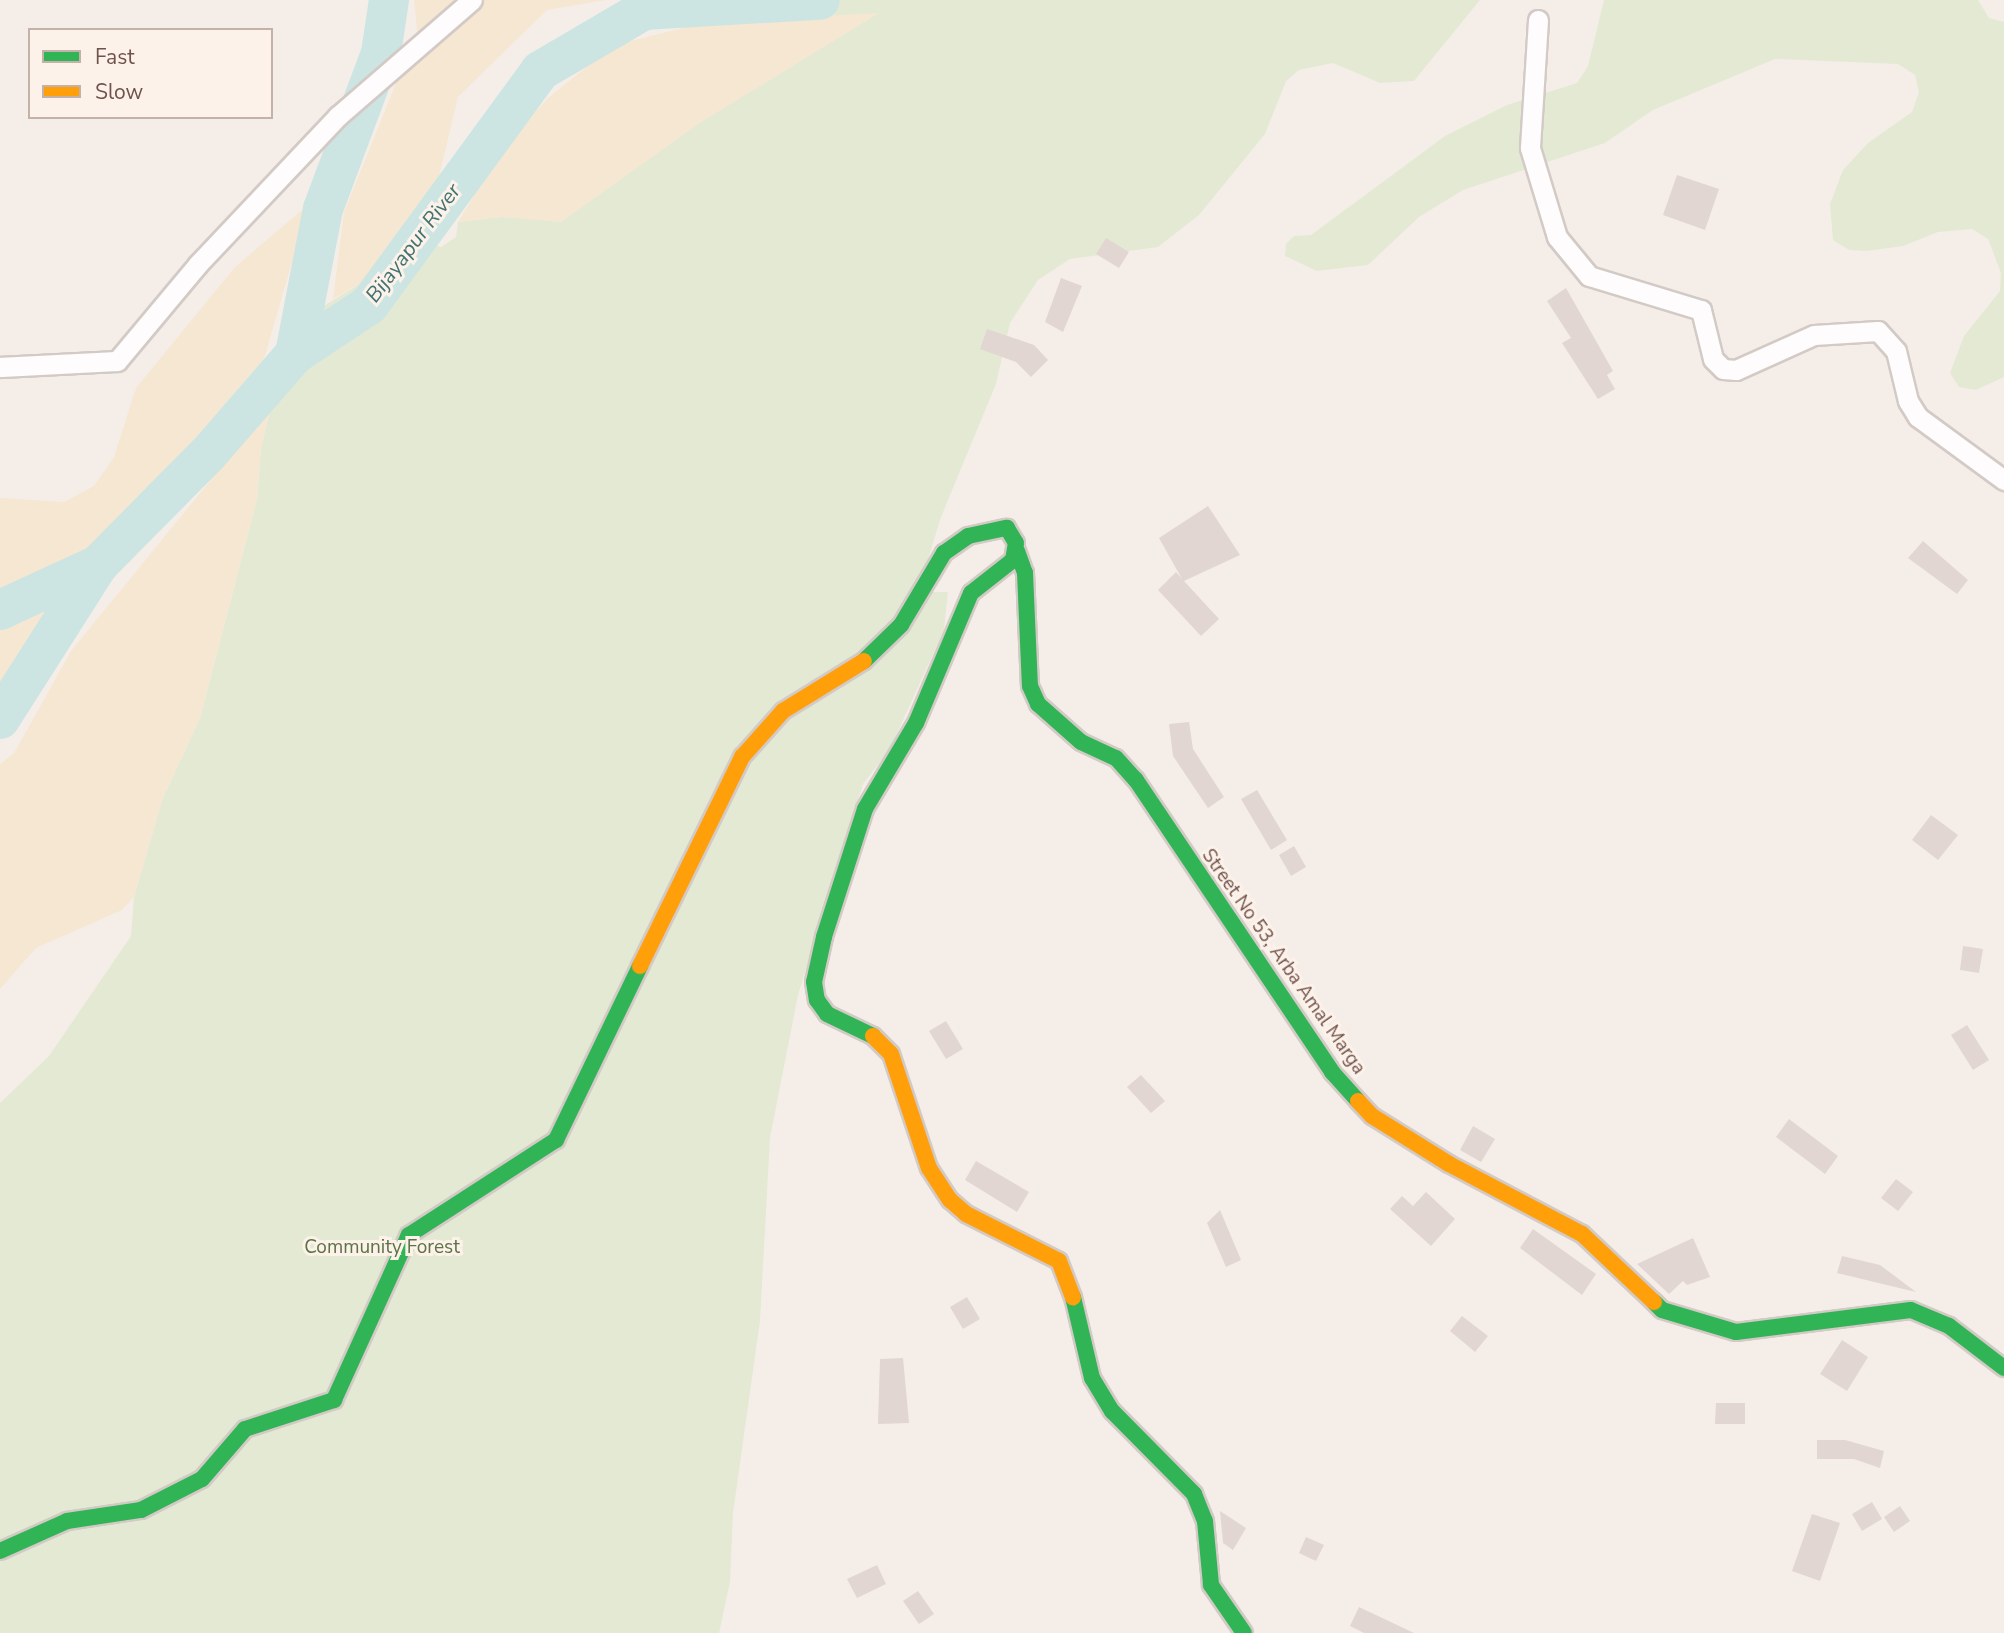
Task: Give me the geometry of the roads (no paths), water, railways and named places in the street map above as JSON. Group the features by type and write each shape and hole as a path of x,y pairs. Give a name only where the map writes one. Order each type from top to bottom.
{"street":[{"path":"0,367 117,360 198,264 338,117 472,0"},
{"path":"1538,20 1530,148 1557,237 1589,276 1701,310 1713,359 1723,369 1736,370 1814,335 1878,331 1896,351 1908,401 1918,417 2004,480"},
{"path":"0,1551 67,1521 141,1510 202,1479 245,1429 334,1400 409,1235 556,1140 742,757 783,711 862,663 901,625 954,545 988,528 1007,528 1017,551 970,596 916,723 865,809 824,937 814,982 817,1000 827,1014 872,1035 891,1054 929,1168 950,1200 966,1214 1059,1261 1072,1291 1092,1378 1112,1411 1194,1494 1205,1521 1211,1585 1244,1633"},
{"name":"Street No 53, Arba Amal Marga","path":"1017,551 1025,573 1030,686 1038,704 1082,742 1116,758 1136,780 1332,1072 1373,1116 1449,1164 1582,1234 1662,1310 1736,1332 1878,1310 1911,1310 1949,1326 2004,1367"}],"waterway":[{"path":"295,354 323,209 381,53 389,0"},
{"name":"Bijayapur River","path":"0,719 98,565 208,454 295,354 369,305 540,71 644,10 820,0"},
{"path":"0,610 98,565"}],"park label":[{"name":"Community Forest","path":"382,1248"}]}
